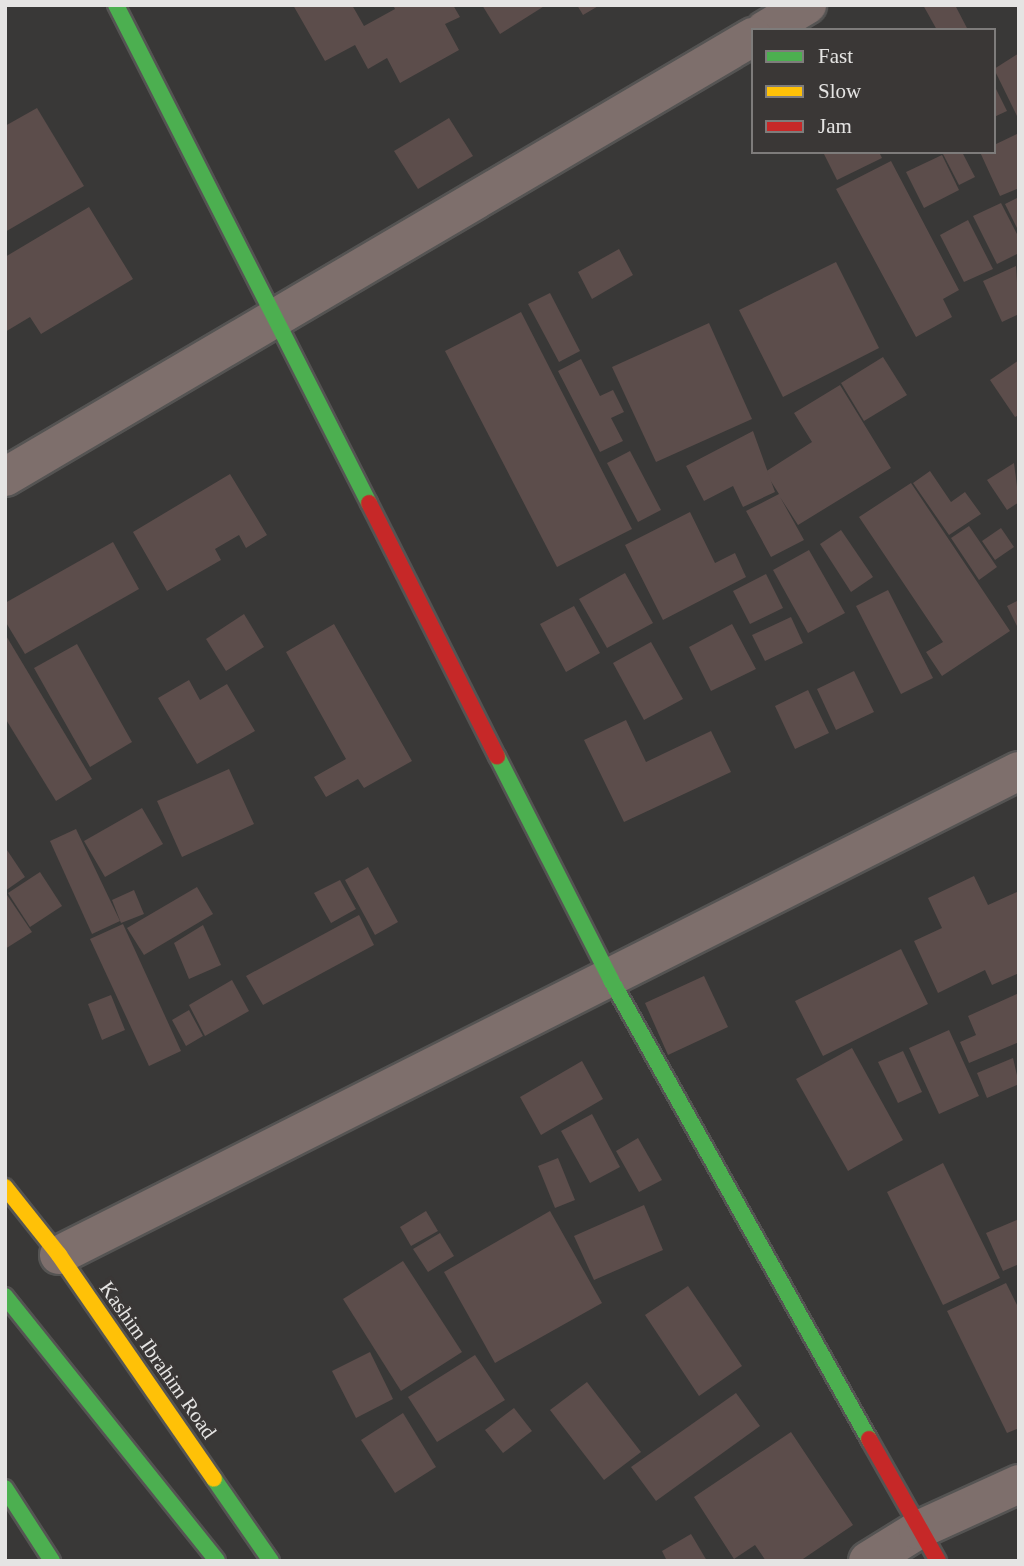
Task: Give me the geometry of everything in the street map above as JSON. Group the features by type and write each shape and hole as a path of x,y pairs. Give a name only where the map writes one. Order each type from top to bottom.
{"main road":[{"path":"116,5 611,980 928,1546"},
{"name":"Kashim Ibrahim Road","path":"5,1187 60,1255 271,1561"},
{"path":"5,1296 217,1561"},
{"path":"5,1489 52,1561"}],"street":[{"path":"768,28 807,5"},
{"path":"5,477 751,38"},
{"path":"60,1255 611,980 1019,771"},
{"path":"868,1561 928,1546 1019,1485"}],"building":[{"path":"293,5 352,5 364,26 395,9 393,5 453,5 460,17 445,24 459,50 400,83 387,58 368,69 355,45 325,61"},
{"path":"482,5 546,5 500,34"},
{"path":"577,5 600,5 583,15"},
{"path":"923,5 955,5 967,28 936,28"},
{"path":"1019,53 1019,120 996,73 996,68"},
{"path":"996,89 1007,111 996,116"},
{"path":"37,108 84,186 5,232 5,126"},
{"path":"449,118 473,156 418,189 394,151"},
{"path":"1017,134 1019,188 1000,196 981,154 996,154 996,144"},
{"path":"824,154 880,154 882,158 837,180"},
{"path":"943,154 963,154 975,177 959,185"},
{"path":"942,155 959,190 924,208 906,172"},
{"path":"891,161 959,290 943,299 952,317 916,337 836,189"},
{"path":"1019,197 1019,232 1005,204"},
{"path":"1001,203 1019,238 1019,253 997,264 973,216"},
{"path":"89,207 133,279 41,334 30,317 5,332 5,257"},
{"path":"968,220 993,269 964,282 940,235"},
{"path":"619,249 633,275 592,299 578,272"},
{"path":"836,262 879,348 783,397 739,310"},
{"path":"1016,266 1019,314 1002,322 983,281"},
{"path":"550,293 580,351 559,362 528,304"},
{"path":"521,312 632,529 557,567 445,351"},
{"path":"709,323 752,419 656,462 612,367"},
{"path":"883,357 907,395 864,421 841,383"},
{"path":"581,359 600,396 613,390 624,412 611,418 623,441 600,452 558,371"},
{"path":"1019,360 1019,415 1015,417 990,380"},
{"path":"840,385 891,468 798,525 780,497 804,540 771,557 746,511 779,494 765,472 812,442 794,413"},
{"path":"753,431 775,492 743,507 733,486 704,501 686,466"},
{"path":"630,451 661,510 638,522 607,463"},
{"path":"1014,463 1019,502 1007,510 987,480"},
{"path":"930,471 951,502 965,492 981,514 949,535 913,483"},
{"path":"230,474 267,535 246,548 239,535 215,549 221,560 167,591 133,532"},
{"path":"911,483 1010,631 942,676 926,652 943,642 859,517"},
{"path":"690,512 715,563 735,553 746,577 663,620 625,545"},
{"path":"969,526 997,567 979,580 951,538"},
{"path":"1001,528 1014,547 995,560 982,541"},
{"path":"841,530 873,577 851,592 820,544"},
{"path":"113,542 139,589 25,654 5,621 5,603"},
{"path":"809,550 845,613 808,633 773,570"},
{"path":"625,573 653,623 607,648 579,599"},
{"path":"766,574 783,608 750,624 733,591"},
{"path":"888,590 933,678 901,694 856,606"},
{"path":"1019,600 1019,630 1007,606"},
{"path":"574,606 600,653 566,672 540,624"},
{"path":"244,614 264,647 226,671 206,639"},
{"path":"791,617 803,643 765,661 752,635"},
{"path":"334,624 412,761 364,788 358,779 326,797 314,777 346,759 286,652"},
{"path":"732,624 756,669 711,691 689,647"},
{"path":"5,634 92,779 56,801 5,718"},
{"path":"651,642 683,699 644,720 613,663"},
{"path":"77,644 132,742 90,767 34,668"},
{"path":"854,671 874,712 836,730 817,689"},
{"path":"189,680 200,700 227,684 255,731 197,764 158,698"},
{"path":"808,690 829,733 795,749 775,706"},
{"path":"626,720 646,762 711,731 731,772 624,822 584,740"},
{"path":"229,769 254,824 182,857 157,801"},
{"path":"142,808 163,844 105,877 84,841"},
{"path":"76,829 120,921 92,934 50,841"},
{"path":"5,847 25,877 5,891"},
{"path":"368,867 398,922 375,935 345,880"},
{"path":"40,872 62,906 30,927 8,893"},
{"path":"974,876 988,905 1019,891 1019,973 992,985 985,970 938,993 914,941 942,928 928,898"},
{"path":"340,880 356,909 331,923 314,893"},
{"path":"197,887 213,914 144,955 127,928"},
{"path":"134,890 144,914 121,923 112,900"},
{"path":"5,892 32,932 5,949"},
{"path":"359,915 374,945 263,1005 246,976"},
{"path":"123,924 181,1051 149,1066 90,939"},
{"path":"203,925 221,965 189,979 174,943"},
{"path":"901,949 928,1004 823,1056 795,1001"},
{"path":"704,976 728,1027 668,1055 645,1003"},
{"path":"232,980 249,1011 205,1036 189,1005"},
{"path":"1019,993 1019,1042 969,1063 960,1042 976,1035 968,1016"},
{"path":"111,995 125,1030 102,1040 88,1004"},
{"path":"189,1010 203,1036 186,1046 172,1020"},
{"path":"949,1030 979,1096 939,1114 909,1048"},
{"path":"852,1048 903,1140 848,1171 796,1079"},
{"path":"903,1051 922,1092 898,1103 878,1062"},
{"path":"1013,1058 1019,1084 987,1098 977,1073"},
{"path":"582,1061 603,1099 541,1135 520,1097"},
{"path":"592,1114 620,1167 590,1183 561,1131"},
{"path":"638,1138 662,1180 639,1192 616,1151"},
{"path":"558,1158 575,1200 555,1208 538,1166"},
{"path":"943,1163 1000,1278 943,1305 887,1192"},
{"path":"644,1205 663,1250 594,1280 574,1236"},
{"path":"426,1211 438,1231 411,1246 400,1227"},
{"path":"550,1211 602,1303 495,1363 444,1272"},
{"path":"1019,1219 1019,1264 1003,1271 986,1233"},
{"path":"440,1233 454,1256 428,1272 413,1249"},
{"path":"403,1261 462,1352 401,1391 343,1299"},
{"path":"1006,1283 1019,1309 1019,1428 1007,1433 947,1311"},
{"path":"688,1286 742,1366 699,1396 645,1315"},
{"path":"370,1352 393,1399 356,1418 332,1371"},
{"path":"475,1355 505,1400 437,1442 408,1397"},
{"path":"587,1382 641,1452 604,1480 550,1410"},
{"path":"736,1393 760,1426 656,1501 631,1467"},
{"path":"514,1408 532,1431 503,1453 485,1430"},
{"path":"403,1413 436,1467 395,1493 361,1440"},
{"path":"791,1432 853,1525 800,1561 766,1561 755,1545 734,1559 694,1497"},
{"path":"691,1534 707,1561 667,1561 662,1551"}],"traffic: fast":[{"path":"116,5 369,503"},
{"path":"497,756 611,980 869,1439"},
{"path":"5,1296 217,1561"},
{"path":"214,1479 271,1561"},
{"path":"5,1488 52,1561"}],"traffic: slow":[{"path":"5,1187 59,1255 214,1479"}],"traffic: jam":[{"path":"369,503 497,756"},
{"path":"869,1439 938,1561"}]}
